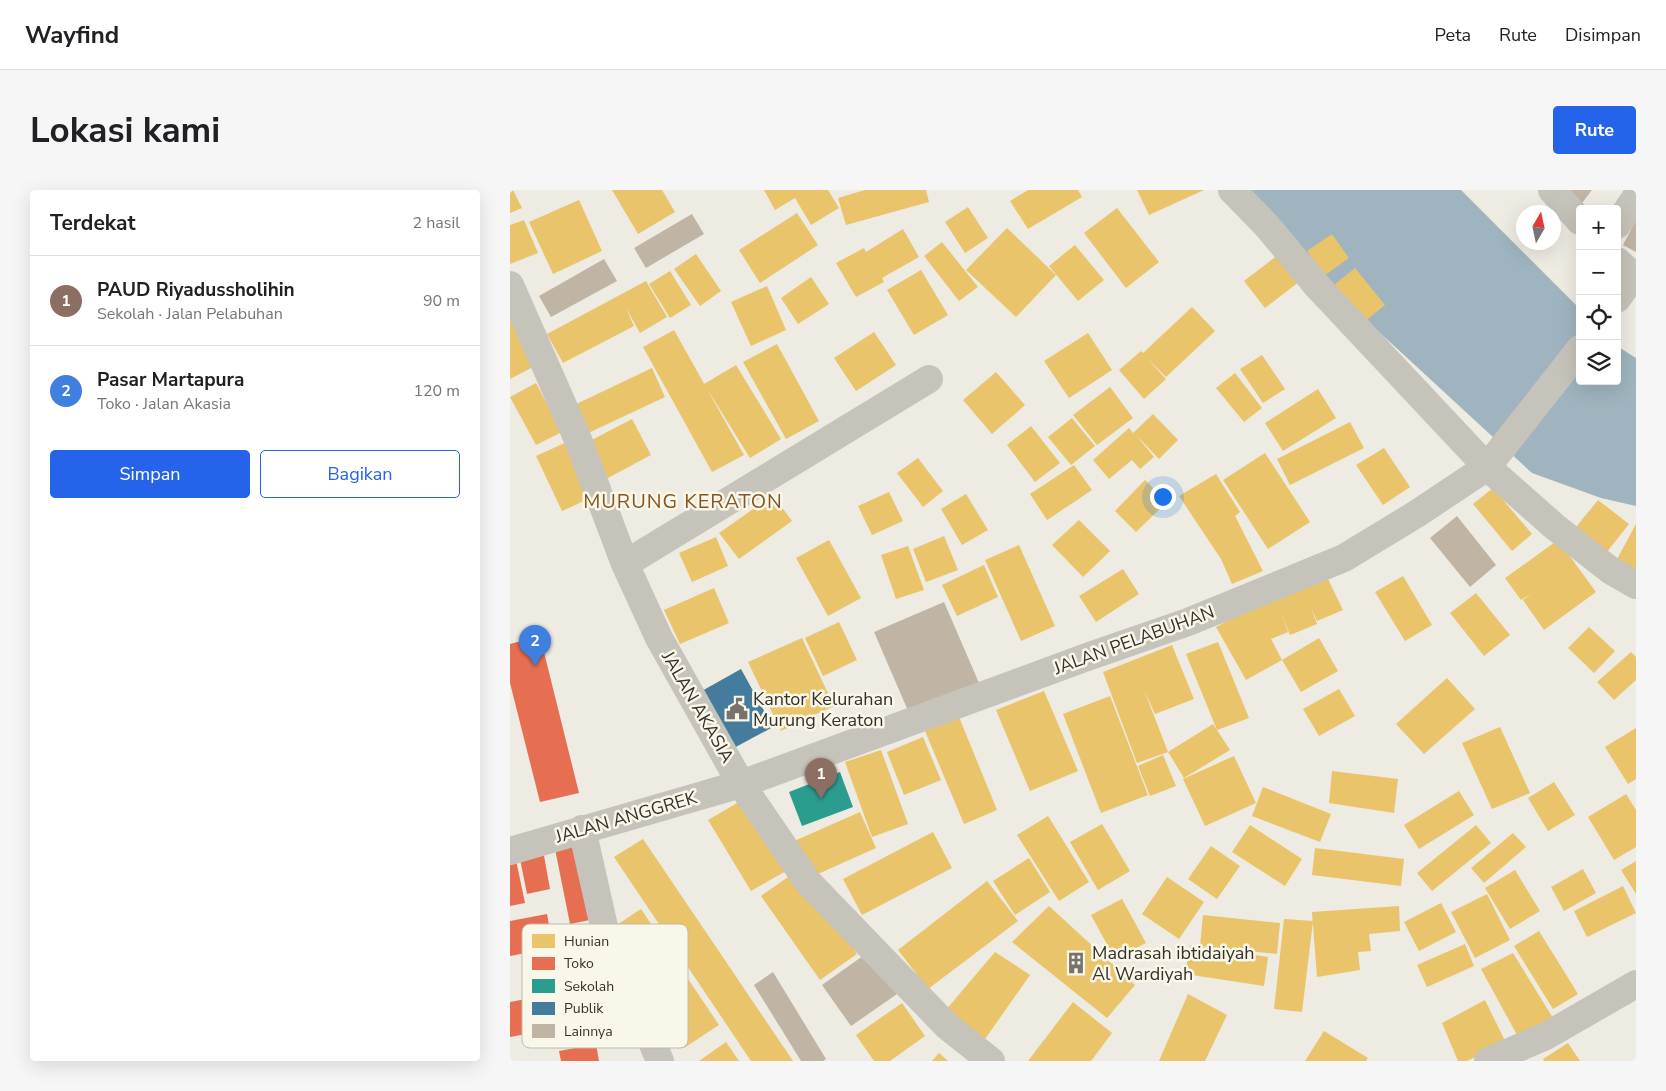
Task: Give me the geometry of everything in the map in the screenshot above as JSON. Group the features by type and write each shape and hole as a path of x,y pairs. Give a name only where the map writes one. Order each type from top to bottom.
{"street":[{"path":"1232,190 1267,226 1318,287 1494,458 1563,533 1610,570 1636,585"},
{"path":"1552,190 1576,217"},
{"path":"1621,219 1636,197"},
{"path":"1619,295 1629,272"},
{"name":"JALAN AKASIA","path":"511,289 579,442 625,564 659,638 741,784 808,882 947,1026 991,1061"},
{"name":"JALAN PELABUHAN","path":"741,784 1088,656 1188,622 1344,558 1418,513 1494,458 1576,354"},
{"path":"625,564 929,379"},
{"name":"JALAN ANGGREK","path":"510,851 741,784"},
{"path":"582,830 603,924"},
{"path":"1488,1061 1546,1036 1636,984"},
{"path":"654,1048 660,1061"}],"water":[{"path":"1249,190 1461,190 1516,245 1516,250 1521,250 1576,305 1576,385 1621,385 1621,349 1636,358 1636,506 1601,498 1532,473 1366,320"}],"building: Hunian":[{"path":"510,190 513,190 522,208 510,213"},
{"path":"612,190 662,190 675,212 638,234"},
{"path":"764,190 828,190 839,208 811,225 795,198 775,210"},
{"path":"865,190 926,190 929,202 846,225 838,198"},
{"path":"1028,190 1078,190 1082,197 1028,229 1010,201"},
{"path":"1137,190 1204,190 1149,215"},
{"path":"579,200 602,251 553,274 529,222"},
{"path":"968,207 988,238 965,253 945,222"},
{"path":"1117,208 1159,262 1126,288 1084,233"},
{"path":"797,213 818,245 760,283 739,250"},
{"path":"524,220 538,253 510,264 510,225"},
{"path":"1007,228 1056,275 1016,317 966,270"},
{"path":"903,229 919,257 882,278 884,282 856,297 836,263 864,248 866,252"},
{"path":"1332,234 1349,258 1324,276 1307,251"},
{"path":"942,242 978,287 959,301 924,256"},
{"path":"1075,245 1104,280 1078,301 1049,266"},
{"path":"1283,251 1304,278 1265,308 1244,281"},
{"path":"696,254 721,291 700,306 674,269"},
{"path":"1355,268 1385,305 1359,326 1329,289"},
{"path":"921,270 948,315 914,335 887,290"},
{"path":"670,271 691,305 670,318 649,284"},
{"path":"811,277 829,304 798,324 781,298"},
{"path":"646,281 667,317 640,333 626,308 634,326 563,363 547,334"},
{"path":"767,286 786,330 751,346 731,302"},
{"path":"1192,307 1215,331 1166,377 1146,357 1166,379 1144,399 1119,370 1141,351 1143,353"},
{"path":"510,312 537,365 510,379"},
{"path":"674,330 744,455 712,472 643,347"},
{"path":"874,332 896,365 856,391 834,358"},
{"path":"1088,333 1112,370 1069,398 1044,361"},
{"path":"777,344 819,421 786,439 743,362"},
{"path":"1262,355 1285,389 1263,403 1240,369"},
{"path":"736,365 781,439 750,458 704,384"},
{"path":"652,368 665,397 584,435 570,407"},
{"path":"996,372 1025,405 992,434 963,400"},
{"path":"1235,373 1262,408 1244,422 1216,388"},
{"path":"536,383 562,432 536,445 510,397"},
{"path":"1110,387 1133,418 1097,445 1073,415"},
{"path":"1318,389 1336,418 1283,451 1265,423"},
{"path":"1153,414 1178,440 1159,459 1136,435 1154,457 1140,469 1132,460 1109,479 1093,460 1129,428 1133,433"},
{"path":"1072,418 1095,446 1071,465 1048,437"},
{"path":"632,419 651,455 606,479 586,443"},
{"path":"1350,422 1364,448 1290,485 1277,459"},
{"path":"1031,426 1060,463 1035,482 1007,445"},
{"path":"569,441 595,496 562,511 536,456"},
{"path":"1384,448 1410,487 1383,505 1356,465"},
{"path":"1265,453 1310,522 1268,549 1223,480"},
{"path":"918,458 943,491 923,507 897,473"},
{"path":"1074,465 1092,490 1047,520 1030,494"},
{"path":"1216,474 1240,512 1235,516 1263,571 1232,584 1221,559 1179,496"},
{"path":"1145,480 1167,502 1136,532 1115,511"},
{"path":"1493,488 1532,534 1512,551 1473,504"},
{"path":"889,492 903,521 872,535 858,506"},
{"path":"966,494 988,530 962,545 941,509"},
{"path":"773,495 792,521 739,559 719,533"},
{"path":"1598,500 1629,524 1603,557 1572,532"},
{"path":"1079,520 1110,551 1083,577 1052,545"},
{"path":"1636,524 1636,573 1616,561"},
{"path":"944,536 958,570 926,582 913,549"},
{"path":"716,537 728,566 692,582 679,553"},
{"path":"829,540 861,598 828,616 796,558"},
{"path":"1558,540 1596,592 1544,630 1523,600 1531,594 1521,600 1505,578"},
{"path":"1019,545 1055,626 1021,641 985,560"},
{"path":"908,546 924,590 896,599 881,555"},
{"path":"984,565 998,597 957,616 942,585"},
{"path":"1123,569 1139,594 1096,622 1079,596"},
{"path":"1403,576 1432,625 1405,641 1375,592"},
{"path":"1327,577 1343,610 1317,621 1311,608 1317,624 1290,635 1281,613 1288,632 1271,639 1282,660 1246,680 1216,627 1253,607"},
{"path":"714,588 729,623 680,644 664,610"},
{"path":"1476,593 1510,635 1484,656 1450,613"},
{"path":"839,622 857,660 823,676 805,638"},
{"path":"1589,627 1615,651 1594,673 1568,648"},
{"path":"802,638 834,706 781,731 748,662"},
{"path":"1319,638 1338,671 1301,692 1282,660"},
{"path":"1218,642 1249,718 1217,730 1186,654"},
{"path":"1172,645 1194,699 1155,714 1144,690 1168,752 1137,763 1103,672"},
{"path":"1631,652 1636,657 1636,680 1614,700 1597,682"},
{"path":"1447,678 1475,709 1424,754 1396,724"},
{"path":"1339,689 1355,716 1319,736 1303,709"},
{"path":"1044,691 1078,771 1030,791 996,710"},
{"path":"1110,696 1148,795 1101,813 1063,714"},
{"path":"959,717 997,810 964,824 925,731"},
{"path":"1213,724 1230,750 1184,778 1168,752"},
{"path":"1500,727 1530,793 1492,809 1462,743"},
{"path":"1636,728 1636,779 1628,784 1605,747"},
{"path":"923,737 941,780 904,795 887,752"},
{"path":"881,750 908,824 872,837 845,762"},
{"path":"1163,755 1176,786 1150,796 1138,766"},
{"path":"1234,756 1256,803 1205,826 1183,779"},
{"path":"1332,771 1398,779 1394,813 1329,803"},
{"path":"1554,782 1575,815 1548,831 1528,798"},
{"path":"1263,787 1331,814 1320,842 1252,816"},
{"path":"1459,791 1474,815 1419,849 1404,825"},
{"path":"1626,794 1636,810 1636,847 1614,860 1588,817"},
{"path":"744,799 786,871 751,891 708,820"},
{"path":"860,812 876,848 809,878 792,842"},
{"path":"1048,816 1089,882 1059,901 1017,835"},
{"path":"1102,824 1130,871 1098,890 1070,842"},
{"path":"1250,825 1302,859 1285,886 1232,852"},
{"path":"1476,825 1491,843 1432,891 1417,873"},
{"path":"933,832 952,868 862,915 843,879"},
{"path":"1513,833 1526,847 1484,883 1471,868"},
{"path":"643,839 793,1061 751,1061 688,967 688,924 659,924 614,857"},
{"path":"1211,846 1240,866 1217,899 1188,879"},
{"path":"1315,848 1404,859 1401,886 1312,875"},
{"path":"1029,858 1050,892 1015,915 993,881"},
{"path":"1636,861 1636,894 1621,870"},
{"path":"1583,869 1596,893 1564,911 1551,887"},
{"path":"798,870 857,954 820,980 761,896"},
{"path":"1515,870 1540,911 1510,929 1485,888"},
{"path":"1167,877 1204,902 1179,939 1142,914"},
{"path":"987,881 1018,921 928,989 898,950"},
{"path":"1623,886 1636,913 1587,937 1574,911"},
{"path":"1487,894 1510,940 1475,958 1451,912"},
{"path":"1122,899 1146,943 1115,959 1091,915"},
{"path":"1441,903 1456,932 1419,951 1404,922"},
{"name":"Madrasah ibtidaiyah Al Wardiyah","path":"1049,906 1135,985 1107,1018 1012,942"},
{"path":"1399,906 1400,931 1369,934 1371,951 1358,952 1360,970 1317,977 1312,912"},
{"path":"641,909 651,924 618,924"},
{"path":"1203,915 1280,923 1277,954 1200,946"},
{"path":"1284,919 1313,921 1302,1012 1274,1009"},
{"path":"1539,931 1578,994 1553,1009 1514,946"},
{"path":"1465,944 1474,966 1427,987 1417,965"},
{"path":"1190,945 1268,957 1264,986 1185,974"},
{"path":"995,952 1030,975 985,1039 945,1011"},
{"path":"1513,953 1553,1018 1517,1035 1481,969"},
{"path":"688,979 719,1025 688,1045"},
{"path":"1188,994 1227,1015 1205,1061 1159,1061"},
{"path":"1485,1000 1506,1043 1467,1061 1458,1061 1442,1023"},
{"name":"Madrasah ibtidaiyah Al Wardiyah","path":"1073,1002 1112,1033 1091,1061 1028,1061"},
{"path":"902,1003 925,1036 890,1061 874,1061 856,1035"},
{"path":"1324,1031 1368,1058 1366,1061 1305,1061"},
{"path":"726,1042 739,1061 699,1061"},
{"path":"1568,1043 1580,1061 1544,1061 1543,1059"},
{"path":"939,1053 948,1061 932,1061"}],"building: Toko":[{"path":"540,636 579,793 540,802 510,683 510,644"},
{"path":"580,844 595,919 570,924 555,849"},
{"path":"543,850 550,889 527,894 519,854"},
{"path":"516,860 525,903 510,906 510,861"},
{"path":"547,914 549,924 522,924 522,954 510,956 510,921"},
{"path":"522,1000 522,1035 510,1037 510,1002"},
{"path":"575,1048 597,1048 599,1061 561,1061 559,1051"}],"building: Sekolah":[{"path":"840,772 853,807 802,826 789,792"}],"building: Publik":[{"name":"Kantor Kelurahan Murung Keraton","path":"741,669 773,727 732,749 700,692"}],"building: Lainnya":[{"path":"1566,190 1592,190 1582,203"},
{"path":"692,214 704,234 646,268 634,248"},
{"path":"1636,220 1636,252 1623,245"},
{"path":"604,259 617,281 551,317 539,296"},
{"path":"1457,516 1496,565 1470,587 1430,538"},
{"path":"944,602 979,683 909,713 874,632"},
{"path":"867,953 897,994 851,1026 822,985"},
{"path":"773,972 826,1059 823,1061 801,1061 754,985"}],"place":[{"name":"Pasar Martapura","path":"535,666"},
{"name":"Kantor Kelurahan Murung Keraton","path":"737,709"},
{"name":"PAUD Riyadussholihin","path":"821,799"},
{"name":"Madrasah ibtidaiyah Al Wardiyah","path":"1076,963"}],"district":[{"name":"MURUNG KERATON","path":"683,501"}]}
